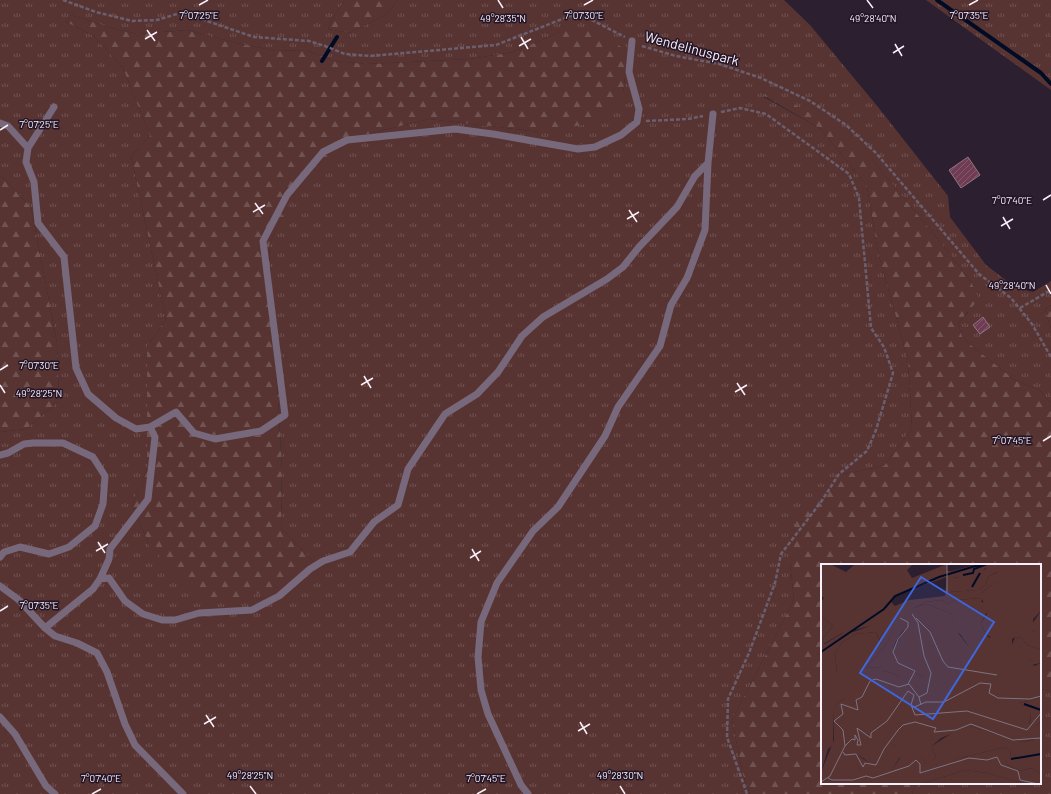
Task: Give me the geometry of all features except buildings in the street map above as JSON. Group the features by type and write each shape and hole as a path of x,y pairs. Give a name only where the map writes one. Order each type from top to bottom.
{"lane":[{"path":"54,107 28,148 26,162 34,182 38,223 64,257 76,368 88,394 116,418 136,429 150,427 176,412 194,433 215,439 261,431 285,415 263,241 287,195 323,152 347,140 455,129 578,149 595,147 621,135 637,122 639,109 629,72 632,40"},
{"path":"528,794 521,785 488,714 481,690 478,657 481,622 497,582 533,531 558,507 605,436 618,407 660,346 671,305 687,278 705,230 708,163 713,114"},
{"path":"0,123 8,126 28,148"},
{"path":"100,579 109,578 125,601 143,614 162,620 176,620 199,613 252,610 279,596 310,570 323,562 350,552 374,522 398,505 408,469 445,414 476,394 498,372 522,336 543,317 607,279 623,267 639,247 676,207 695,176 708,163"},
{"path":"45,628 93,589 110,559 110,549 148,499 155,437 150,427"},
{"path":"0,455 8,453 24,444 63,443 93,457 105,476 103,504 95,526 70,547 49,554 20,547 4,552 0,557"},
{"path":"0,586 19,600 45,628 55,636 77,642 97,653 107,672 125,724 135,745 183,794"},
{"path":"0,717 15,734 46,786 56,794"}],"path":[{"name":"Wendelinuspark","path":"63,0 96,12 132,21 157,20 180,13 254,37 309,41 345,54 370,56 496,46 570,16 584,16 644,47 676,56 719,64 762,78 810,101 846,125 876,153 979,274 1011,298 1020,308 1032,324 1051,357"},
{"path":"637,122 688,119 740,108 766,114 849,174 860,198 871,328 884,347 893,373 876,430 867,451 839,474 821,502 781,554 775,583 749,653 728,699 727,737 747,794"},
{"path":"1020,308 1051,290"}],"green space":[{"path":"0,0 345,0 332,19 328,29 349,33 386,15 398,0 784,0 810,25 878,107 948,196 950,217 986,265 1016,288 1033,292 1051,281 1051,305 1045,309 1051,329 1051,403 1039,390 1015,380 972,346 962,336 958,323 968,312 971,282 946,249 874,162 766,93 764,97 821,129 867,186 878,252 908,360 912,428 884,466 844,474 790,563 794,600 732,720 743,775 750,794 0,794 0,432 26,429 59,401 57,343 31,207 0,175","holes":["71,15 111,28 138,34 187,30 276,51 306,50 334,61 367,64 470,59 513,52 561,32 627,61 623,93 540,132 429,119 352,138 293,196 269,244 282,469 281,528 312,560 150,547 132,505 147,469 147,347 166,319 131,156 150,136 123,68 94,36 66,22"]},
{"path":"345,0 398,0 386,15 349,33 328,29 332,19"},
{"path":"926,0 1051,0 1051,90"},
{"path":"71,15 111,28 138,34 187,30 276,51 306,50 334,61 367,64 470,59 513,52 561,32 579,28 598,34 625,49 627,61 623,93 594,123 540,132 429,119 352,138 293,197 269,244 282,469 281,528 312,560 282,589 209,603 150,547 132,505 147,469 147,347 166,319 131,156 150,136 123,68 94,36 66,22"},
{"path":"766,93 776,94 836,128 874,162 946,249 971,282 979,299 958,323 962,336 972,346 1015,380 1039,390 1051,403 1051,691 1041,689 1041,564 821,564 821,784 918,784 912,792 913,794 750,794 743,775 732,720 794,600 790,563 796,519 844,474 884,466 912,428 908,360 878,252 867,186 821,129 764,96"},
{"path":"0,175 31,207 57,343 59,401 26,429 0,432"},
{"path":"1051,305 1051,329 1045,309"},
{"path":"1041,689 1051,691 1051,794 913,794 912,792 918,784 1041,784"}],"waterway":[{"path":"937,0 1041,73 1051,84"},
{"path":"322,61 337,37"}]}
